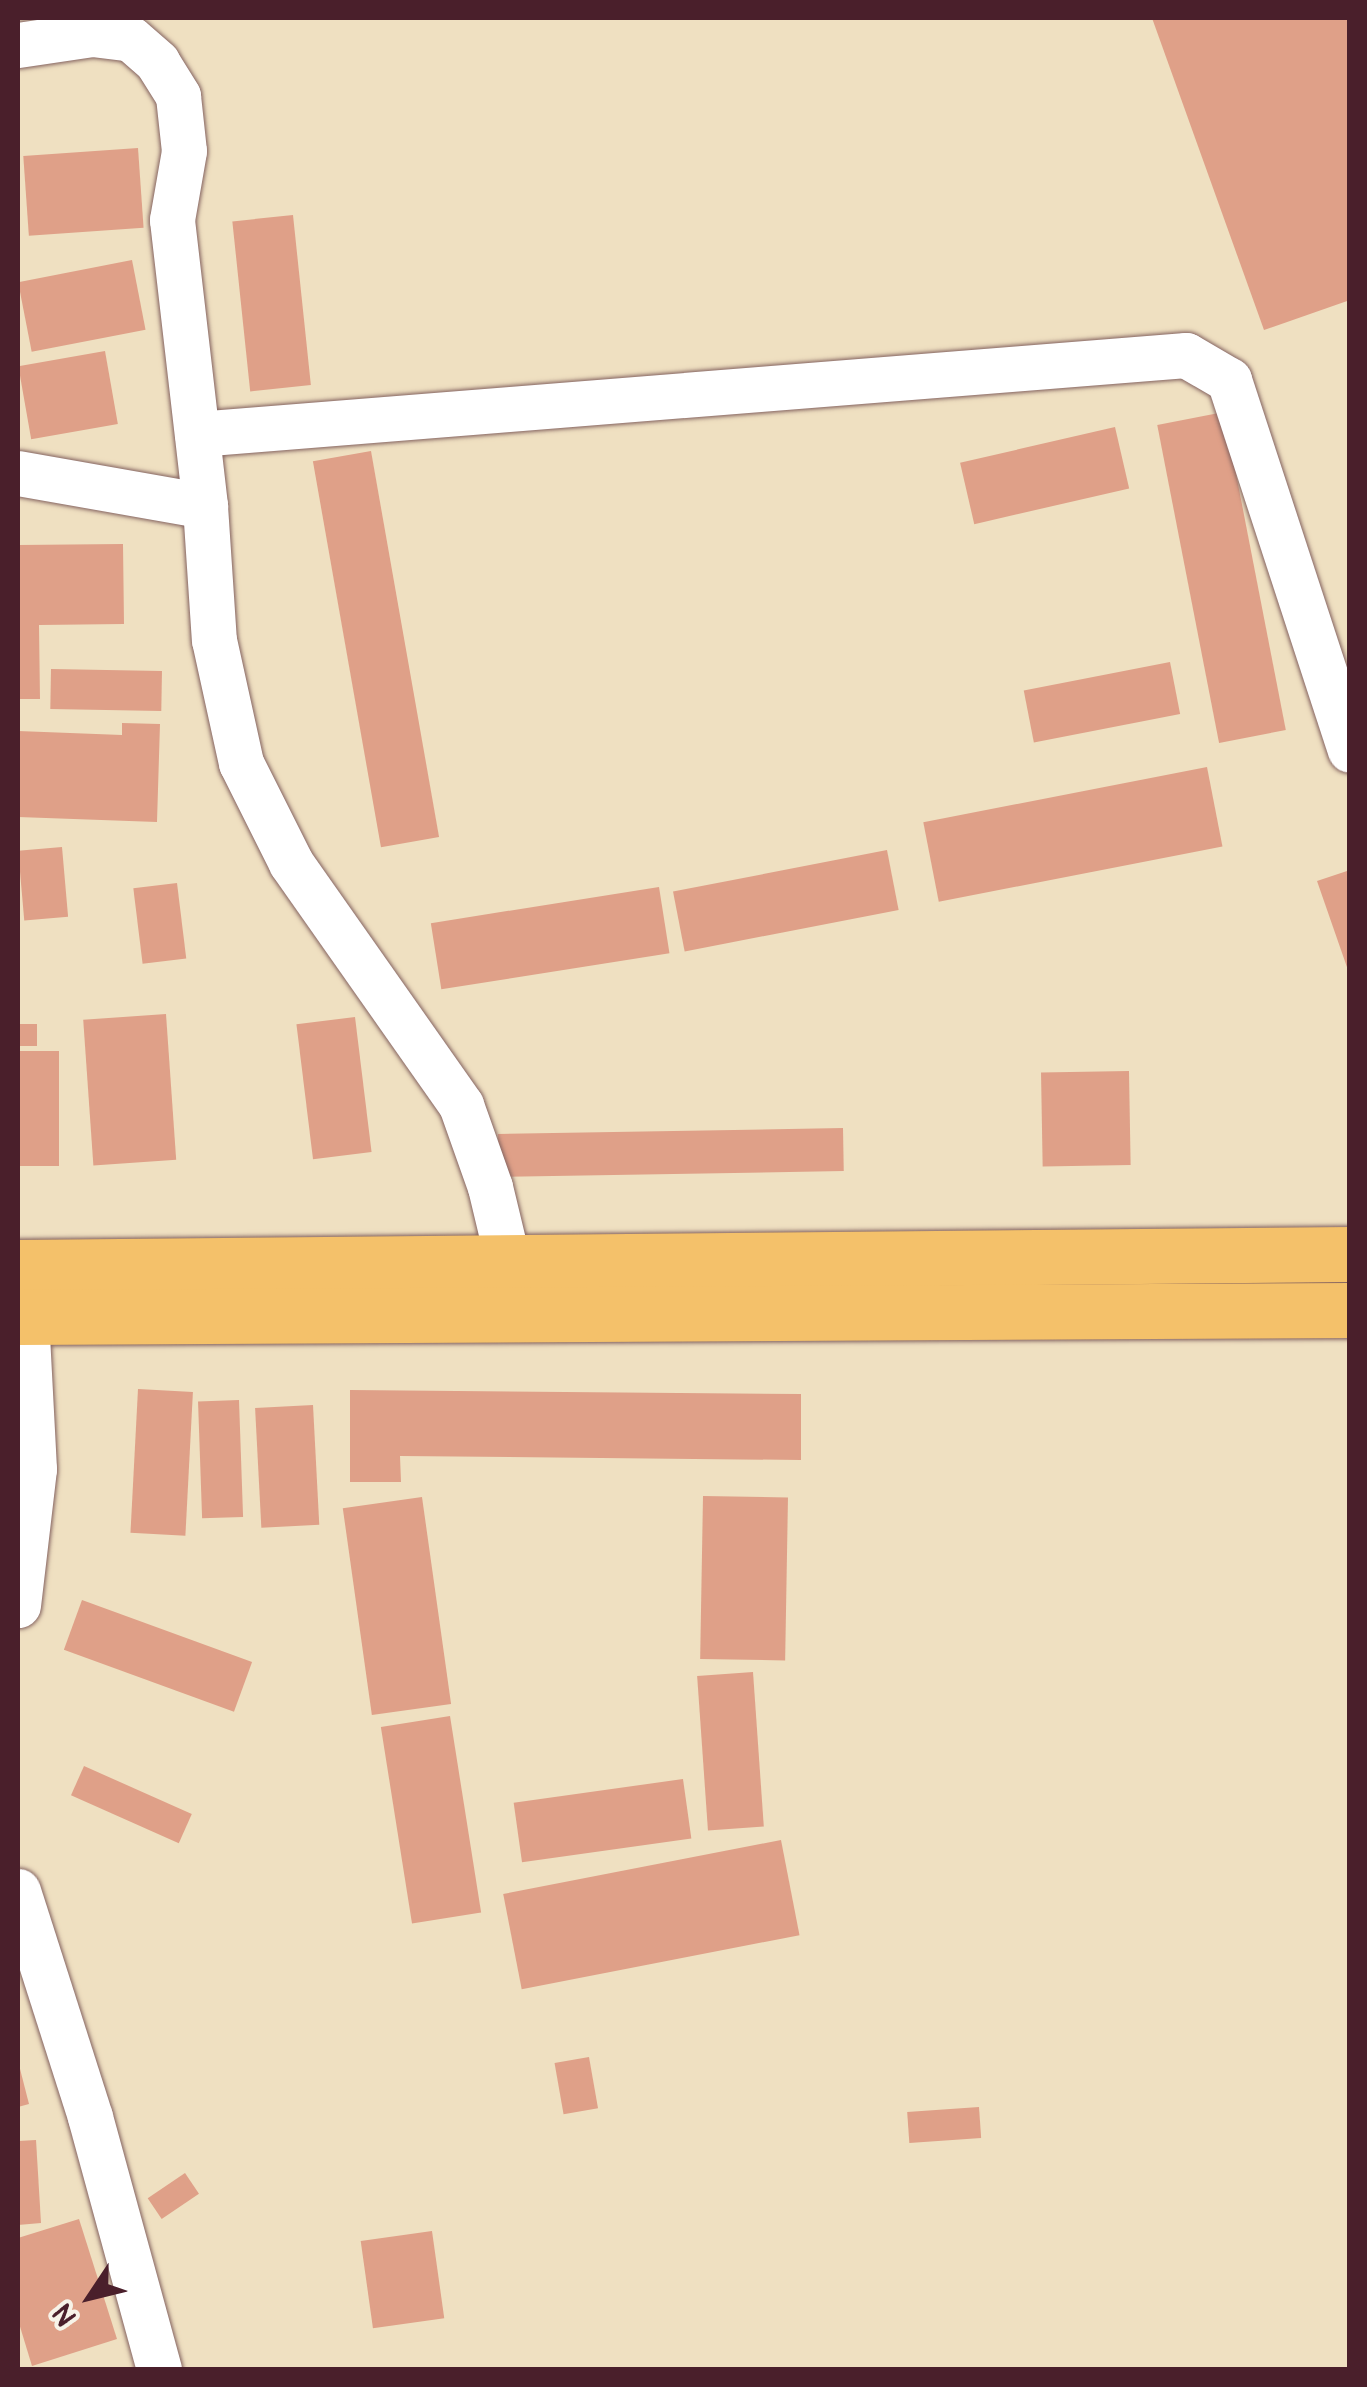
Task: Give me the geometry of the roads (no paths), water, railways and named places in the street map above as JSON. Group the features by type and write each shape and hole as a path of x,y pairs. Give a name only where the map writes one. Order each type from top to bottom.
{"main road":[{"path":"20,1301 508,1262 1350,1254"},
{"path":"20,1301 1350,1310"}],"street":[{"path":"18,45 92,34 131,40 156,62 178,96 184,151 172,220 205,506 214,640 242,763 291,863 461,1106 490,1187 508,1262"},
{"path":"196,434 1186,355 1230,380 1350,750"},
{"path":"18,473 205,506"},
{"path":"18,1605 34,1469 20,1301"},
{"path":"18,1890 90,2117 159,2370"}]}
